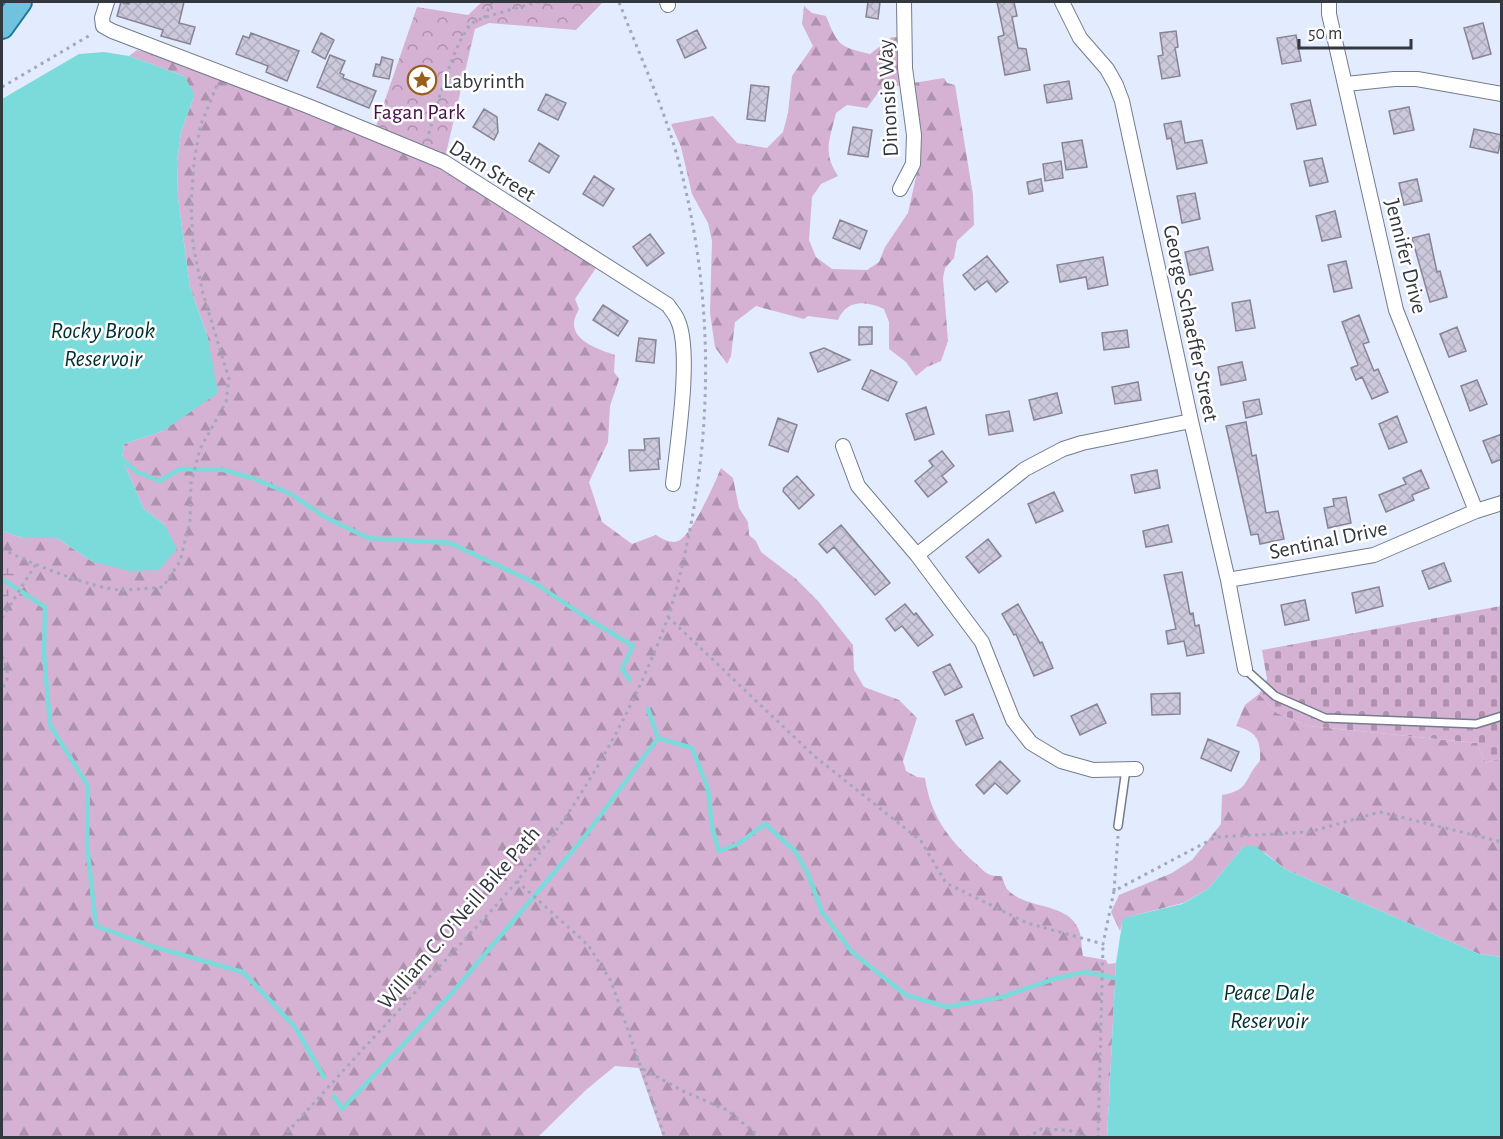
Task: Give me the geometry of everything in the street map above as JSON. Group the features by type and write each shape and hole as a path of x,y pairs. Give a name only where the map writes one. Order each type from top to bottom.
{"main road":[{"path":"2,27 20,2"}],"street":[{"path":"103,26 102,18 107,2"},
{"name":"Dinonsie Way","path":"900,189 913,164 914,135 905,68 904,2"},
{"name":"George Schaeffer Street","path":"1062,2 1080,38 1107,69 1122,100 1191,421 1228,580 1245,669"},
{"name":"Jennifer Drive","path":"1329,2 1329,14 1396,310 1476,511"},
{"name":"Dam Street","path":"103,26 221,74 308,106 449,165 668,305 678,321 684,366 673,484"},
{"path":"1346,84 1417,79 1502,94"},
{"path":"917,555 1025,469 1043,459 1082,443 1191,421"},
{"path":"843,446 858,486 917,555 982,642 1013,720 1031,742 1061,761 1093,770 1131,769"},
{"name":"Sentinal Drive","path":"1228,580 1374,555 1476,511 1502,503"}],"lane":[{"path":"1245,669 1275,696 1325,718 1476,724 1502,716"},
{"path":"1118,826 1131,769"}],"path":[{"path":"484,18 492,2"},
{"path":"423,154 432,117 463,38 473,22 539,2"},
{"path":"2,87 80,42 103,26"},
{"path":"2,549 95,585 120,590 163,587 180,561 190,521 191,483 195,465 200,448 226,402 229,379 202,290 193,244 191,203 194,162 200,127 221,74"},
{"path":"2,618 36,563"},
{"path":"668,617 813,755 921,841 946,883 1027,923 1103,944"},
{"path":"2,656 8,668 6,684 2,688"},
{"name":"William C. O'Neill Bike Path","path":"282,1137 517,881 543,848 587,782 626,713 648,666"},
{"path":"1114,891 1216,837 1309,832 1380,812 1502,842"},
{"path":"1098,1137 1103,944 1114,891 1118,826"},
{"path":"517,881 588,945 612,981 665,1137"},
{"path":"641,1068 685,1092 727,1110 762,1137"},
{"path":"1027,1137 1041,1129 1068,1130 1090,1137"}],"green space":[{"name":"Fagan Park","path":"482,2 603,2 576,30 489,23 475,29 444,162 373,135 417,7 468,15"},
{"path":"804,6 812,13 826,16 841,44 870,54 892,37 907,38 913,83 944,78 947,83 955,85 973,195 974,225 957,241 954,258 945,268 943,278 948,341 941,361 927,367 916,376 906,362 889,349 889,322 884,309 864,303 846,308 838,320 808,316 804,319 756,306 735,322 731,356 727,364 715,347 710,313 712,241 708,223 692,194 681,147 671,124 713,116 737,143 767,148 783,132 788,113 792,76 813,46 802,24","holes":["913,83 920,159 908,213 885,247 879,262 867,270 832,269 816,257 809,240 812,197 821,184 838,176 830,160 829,152 836,113 847,105 867,108 881,89"]},
{"path":"137,50 212,69 448,166 598,265 575,299 579,309 574,323 575,330 583,340 615,355 614,372 619,379 610,406 608,442 589,482 602,522 632,544 656,535 669,541 678,541 696,520 721,468 733,478 739,508 748,522 749,535 756,541 761,552 795,578 818,601 853,645 854,670 864,687 899,700 917,718 903,761 906,771 917,777 925,778 931,803 948,835 986,873 992,876 1002,876 1007,889 1015,896 1055,909 1072,919 1079,931 1083,956 1106,960 1108,964 1116,963 1107,1137 663,1137 639,1068 615,1066 586,1090 538,1137 2,1137 2,531 23,538 57,538 93,562 165,525 144,509 122,459 124,444 163,431 208,338 190,287 178,198 177,162 181,132 193,99 184,76 129,56"},
{"path":"2,561 19,572 2,610"},
{"path":"1501,606 1501,758 1485,763 1477,743 1309,726 1277,713 1259,694 1267,679 1262,650"},
{"path":"1259,694 1277,713 1309,726 1477,743 1485,763 1501,758 1501,957 1479,954 1285,869 1265,853 1244,846 1208,889 1183,903 1124,918 1120,931 1111,912 1119,895 1172,873 1192,860 1221,824 1222,795 1242,787 1260,761 1260,748 1256,738 1249,731 1236,726 1245,705"}],"water":[{"name":"Rocky Brook Reservoir","path":"104,52 129,56 184,76 193,91 193,99 181,132 177,162 178,198 190,287 208,338 218,393 163,431 124,444 122,459 144,509 165,525 177,549 159,570 130,571 93,562 57,538 23,538 2,531 2,99 79,54"},
{"name":"Peace Dale Reservoir","path":"1244,846 1255,846 1285,869 1479,954 1501,957 1501,1137 1107,1137 1116,963 1123,918 1182,904 1208,889"}],"building":[{"path":"121,2 129,4 130,2 184,2 179,23 195,27 190,44 161,36 163,30 117,16"},
{"path":"868,2 880,2 878,19 866,17"},
{"path":"997,2 1014,2 1017,16 1012,17 1018,48 1026,49 1030,70 1005,75 998,37 1004,35"},
{"path":"1483,23 1491,54 1473,59 1464,28"},
{"path":"697,30 706,48 685,58 677,40"},
{"path":"1176,31 1178,47 1175,48 1180,76 1162,79 1158,56 1163,55 1160,33"},
{"path":"251,33 299,51 287,81 266,72 268,66 236,54 243,36 249,38"},
{"path":"321,33 334,40 325,59 312,52"},
{"path":"1296,35 1301,61 1282,64 1277,38"},
{"path":"330,55 345,61 340,73 344,75 343,78 376,91 369,108 317,87"},
{"path":"382,57 393,60 389,79 373,76 376,64 380,65"},
{"path":"1069,81 1072,99 1047,103 1044,85"},
{"path":"751,85 769,87 765,121 747,119"},
{"path":"546,94 566,103 558,120 538,110"},
{"path":"1310,100 1316,125 1297,129 1291,104"},
{"path":"1409,107 1414,130 1394,134 1389,111"},
{"path":"484,109 497,117 498,132 494,140 473,127"},
{"path":"1181,121 1185,143 1202,140 1207,163 1177,169 1171,138 1167,139 1164,124"},
{"path":"853,127 872,130 868,157 848,154"},
{"path":"1474,129 1502,135 1498,153 1470,147"},
{"path":"1082,140 1087,167 1066,170 1062,143"},
{"path":"539,143 559,156 549,173 529,161"},
{"path":"1322,158 1328,182 1310,186 1304,161"},
{"path":"1061,161 1063,178 1045,181 1043,164"},
{"path":"594,176 614,189 603,206 583,194"},
{"path":"1041,179 1043,191 1029,194 1027,182"},
{"path":"1417,179 1422,201 1404,205 1399,183"},
{"path":"1195,193 1200,219 1182,223 1177,196"},
{"path":"1335,211 1341,237 1322,241 1316,216"},
{"path":"840,220 867,231 860,249 833,238"},
{"path":"650,234 664,253 647,266 633,247"},
{"path":"1429,234 1437,272 1440,271 1447,297 1430,302 1412,238"},
{"path":"1208,247 1213,270 1190,275 1185,252"},
{"path":"987,256 1008,282 996,292 987,281 975,290 963,275"},
{"path":"1103,257 1108,285 1088,289 1086,277 1060,282 1057,265"},
{"path":"1346,261 1352,288 1334,292 1328,265"},
{"path":"1250,300 1255,328 1236,331 1232,303"},
{"path":"603,305 628,321 618,336 593,320"},
{"path":"1359,315 1369,342 1363,344 1374,371 1378,369 1388,392 1372,399 1362,377 1356,380 1351,368 1358,365 1342,322"},
{"path":"859,327 872,327 872,344 859,345"},
{"path":"1457,327 1466,351 1449,357 1440,334"},
{"path":"1127,330 1129,347 1104,350 1102,333"},
{"path":"639,338 656,340 654,363 636,361"},
{"path":"824,348 850,360 818,372 810,353"},
{"path":"1242,362 1246,380 1221,385 1218,367"},
{"path":"871,370 897,382 888,401 862,389"},
{"path":"1477,380 1487,404 1470,411 1461,386"},
{"path":"1138,382 1141,400 1115,404 1112,387"},
{"path":"1057,393 1062,413 1034,420 1029,400"},
{"path":"1259,399 1262,414 1246,418 1243,402"},
{"path":"926,407 934,434 915,440 906,414"},
{"path":"1009,411 1013,431 989,435 986,415"},
{"path":"1397,416 1407,442 1389,449 1379,424"},
{"path":"778,418 797,425 788,452 769,445"},
{"path":"1246,422 1252,456 1256,455 1266,513 1278,511 1284,539 1260,544 1258,534 1251,535 1226,426"},
{"path":"1502,434 1502,459 1492,463 1483,441"},
{"path":"659,438 659,469 630,471 629,450 645,450 644,439"},
{"path":"942,451 954,466 942,476 947,482 928,497 915,481 933,466 929,461"},
{"path":"1157,470 1160,488 1135,493 1131,475"},
{"path":"1421,470 1429,488 1412,495 1414,500 1386,512 1379,495 1406,484 1403,478"},
{"path":"797,476 814,495 799,509 783,491"},
{"path":"1054,492 1063,511 1036,523 1028,504"},
{"path":"1346,497 1351,523 1328,528 1324,508 1334,506 1333,499"},
{"path":"841,525 890,583 875,595 834,547 827,553 819,544"},
{"path":"1168,525 1172,542 1146,547 1143,531"},
{"path":"988,539 1001,556 979,573 966,557"},
{"path":"1444,563 1451,581 1429,589 1422,571"},
{"path":"1182,572 1190,614 1193,613 1195,626 1199,625 1204,653 1187,656 1184,641 1168,644 1166,631 1176,629 1164,575"},
{"path":"1379,587 1383,606 1356,613 1352,593"},
{"path":"1305,600 1309,620 1285,625 1281,605"},
{"path":"905,604 914,615 916,613 933,635 918,646 902,626 895,631 886,619"},
{"path":"1018,604 1040,643 1042,642 1053,668 1034,676 1016,634 1014,635 1002,614"},
{"path":"950,664 962,687 945,695 933,672"},
{"path":"1180,693 1180,714 1152,715 1151,694"},
{"path":"1097,704 1106,723 1080,735 1071,716"},
{"path":"973,714 983,738 966,745 956,721"},
{"path":"1208,739 1239,752 1231,771 1201,758"},
{"path":"1000,761 1020,781 1007,794 995,783 984,794 976,785"}],"waterway":[{"path":"122,459 137,472 160,481 180,469 224,470 252,478 289,493 325,517 368,538 450,543 533,582 633,646 622,669 630,680"},
{"path":"2,579 45,607 44,654 50,725 88,786 87,845 96,926 151,946 243,972 295,1027 324,1077"},
{"path":"648,709 658,738 692,748 708,789 712,827 719,851 738,844 765,824 795,851 808,874 822,912 852,952 906,995 947,1007 1002,997 1054,979 1085,972 1115,978"},
{"path":"334,1096 342,1109 452,993 585,836 658,738"}],"place":[{"name":"Labyrinth","path":"422,80"}]}
